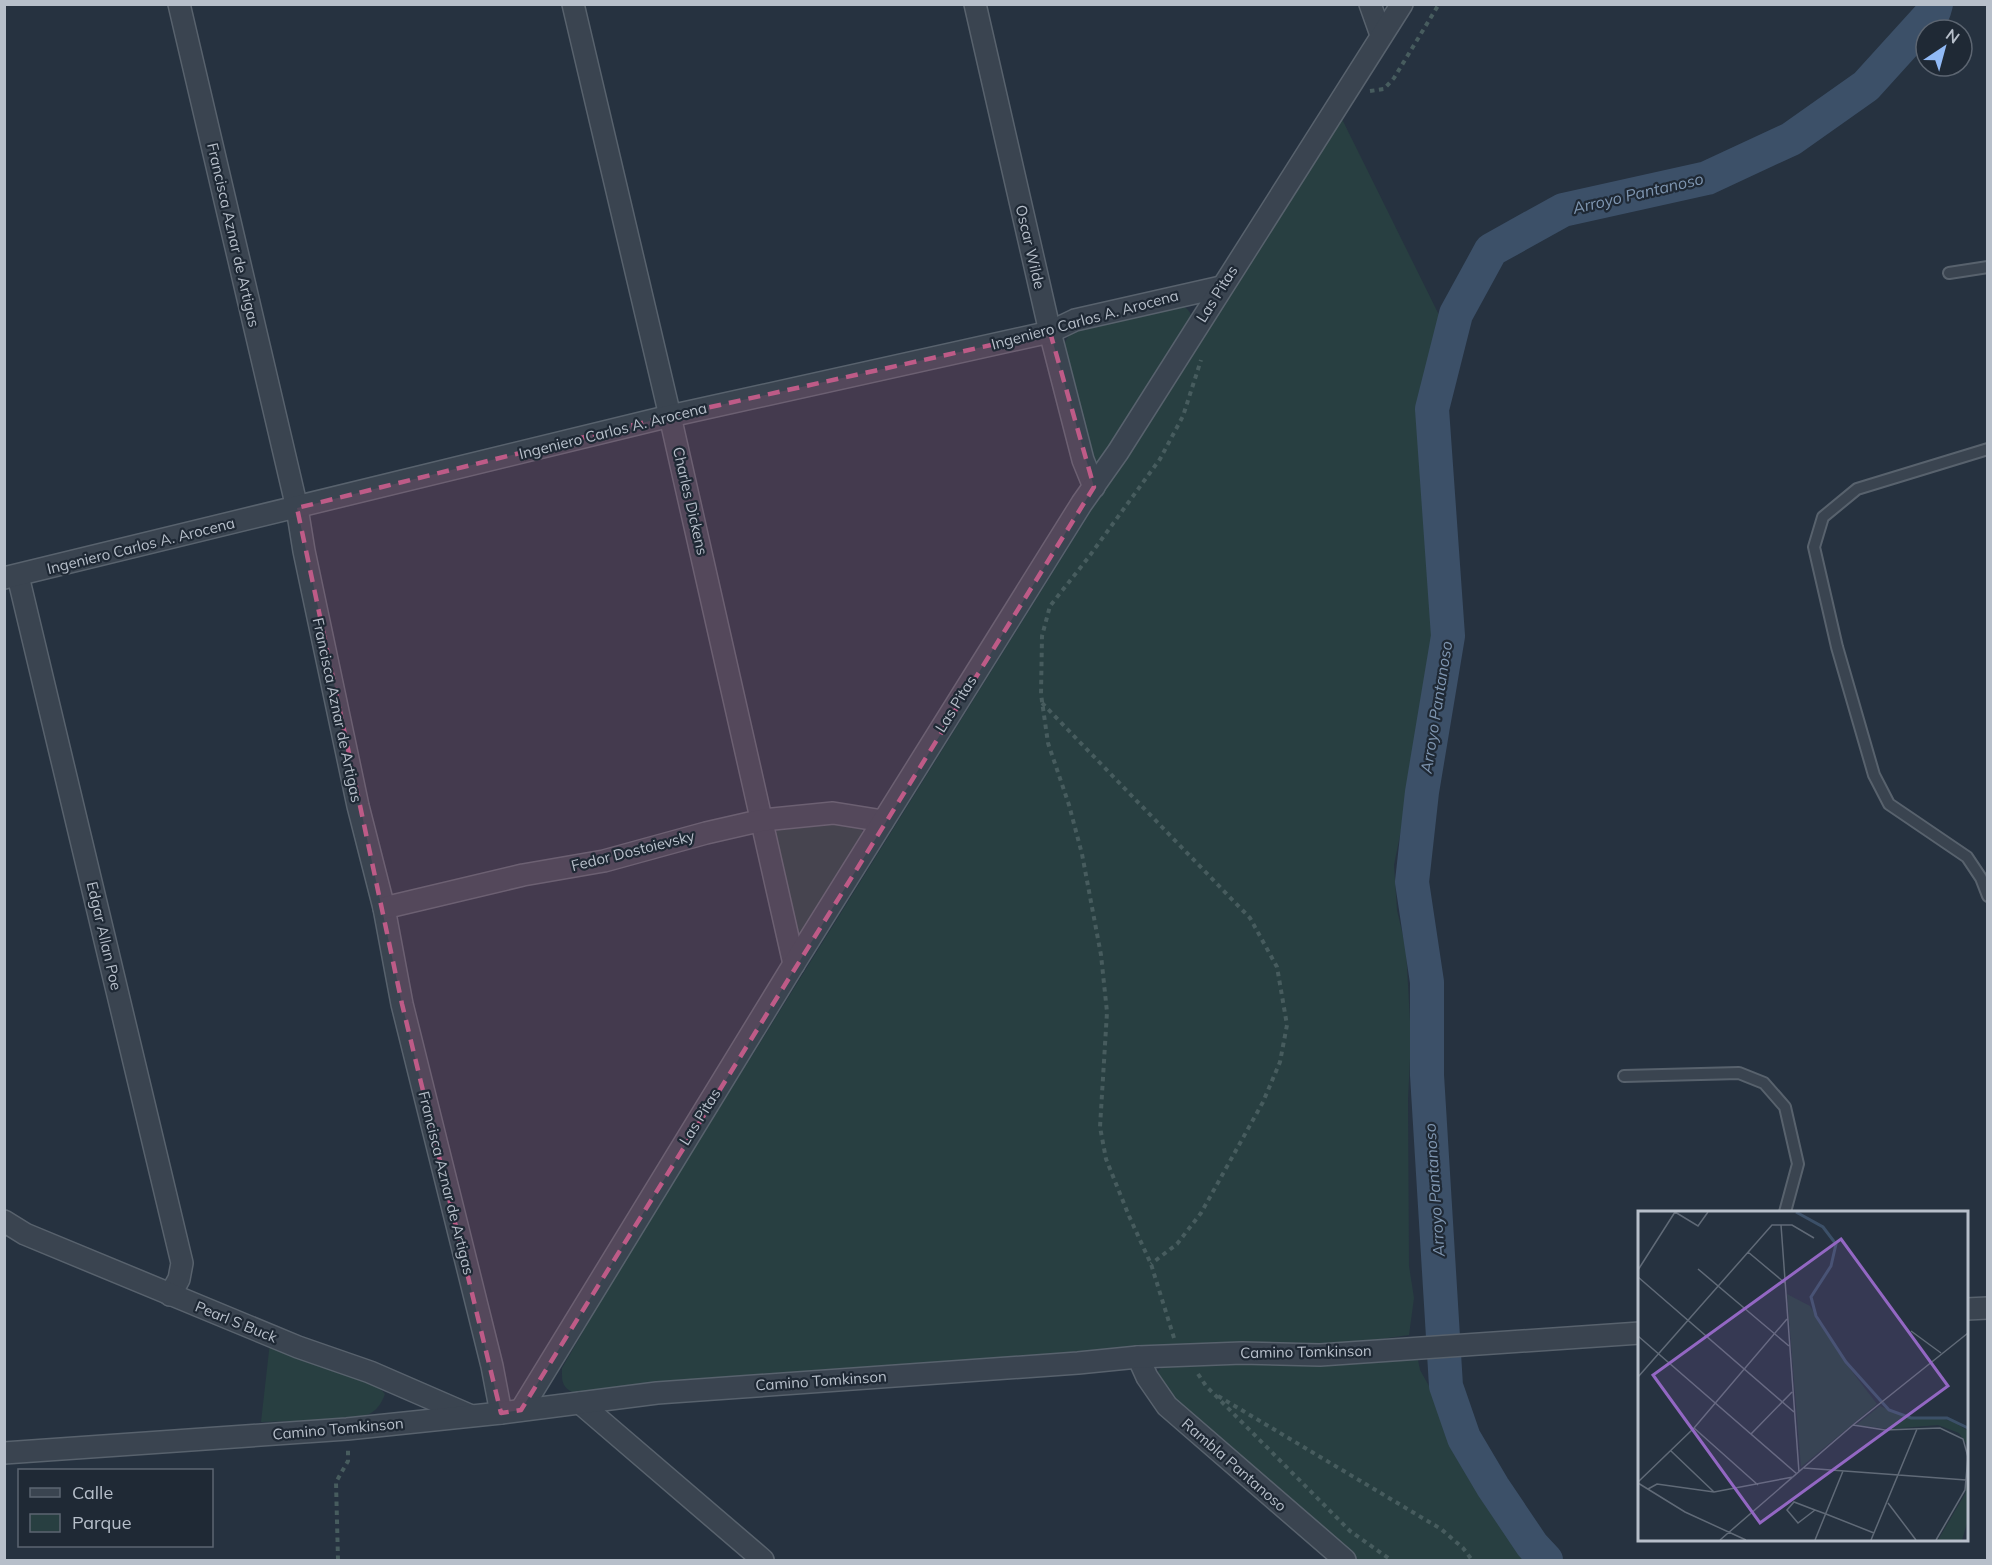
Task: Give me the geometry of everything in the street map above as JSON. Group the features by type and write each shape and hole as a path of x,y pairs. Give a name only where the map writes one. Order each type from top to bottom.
{"street":[{"name":"Francisca Aznar de Artigas","path":"179,4 297,508 358,806 384,908 402,1004 489,1355 511,1412"},
{"name":"Charles Dickens","path":"573,4 670,416 794,964"},
{"name":"Oscar Wilde","path":"975,4 1050,332 1083,460 1094,487"},
{"path":"1370,4 1381,35"},
{"name":"Las Pitas","path":"511,1412 1082,503 1402,4"},
{"name":"Ingeniero Carlos A. Arocena","path":"11,577 670,416 1050,332 1075,320 1221,287"},
{"name":"Edgar Allan Poe","path":"11,577 182,1263 179,1279 170,1295"},
{"name":"Fedor Dostoievsky","path":"384,908 523,875 604,861 763,820 833,813 883,821"},
{"name":"Pearl S Buck","path":"4,1221 26,1234 170,1295 298,1347 369,1372 471,1416"},
{"path":"1968,1309 1988,1308"},
{"name":"Camino Tomkinson","path":"4,1453 347,1429 511,1412 657,1393 1138,1357 1242,1353 1320,1355 1638,1333"},
{"name":"Rambla Pantanoso","path":"1138,1357 1147,1377 1167,1406 1345,1560"},
{"path":"580,1403 763,1560"}],"lane":[{"path":"1950,273 1988,267"},
{"path":"1988,449 1857,489 1823,517 1814,547 1837,647 1874,775 1889,804 1967,857 1981,878 1988,896"},
{"path":"1624,1076 1739,1072 1764,1083 1785,1107 1798,1164 1785,1211"}],"path":[{"path":"1365,95 1370,91 1384,89 1394,78 1440,4"},
{"path":"1203,357 1183,416 1161,459 1050,606 1042,636 1042,702 1048,743 1069,805 1082,854 1101,955 1107,1012 1100,1127 1106,1159 1151,1264 1174,1339 1212,1393 1350,1531 1391,1560"},
{"path":"1042,702 1250,918 1277,968 1287,1025 1280,1062 1263,1102 1201,1213 1177,1244 1151,1264"},
{"path":"1212,1393 1441,1529 1463,1548 1472,1560"},
{"path":"338,1560 336,1482 348,1461 347,1429"}],"highlighted area":[{"path":"1050,332 1094,487 521,1410 501,1413 402,1004 297,508 670,416"}],"green space":[{"path":"1340,115 1440,317 1429,416 1439,503 1439,570 1433,643 1423,721 1394,865 1397,910 1406,949 1411,1039 1408,1099 1409,1266 1414,1298 1409,1335 1339,1345 1297,1348 574,1393 570,1391 563,1383 562,1368 623,1263 1231,286"},
{"path":"1182,305 1190,313 1190,324 1096,463 1092,458 1064,344 1069,335 1078,327"},
{"path":"853,822 861,828 864,836 802,939 797,935 774,835 780,826"},
{"path":"270,1342 373,1381 385,1394 383,1400 371,1413 364,1416 261,1422"},
{"path":"1418,1360 1420,1370 1434,1395 1479,1495 1528,1560 1359,1560 1320,1532 1156,1381 1155,1374 1161,1368 1173,1366"}],"waterway":[{"name":"Arroyo Pantanoso","path":"1546,1560 1532,1545 1493,1487 1464,1438 1446,1386 1427,1075 1427,982 1412,882 1422,792 1448,636 1432,409 1456,314 1491,250 1563,210 1707,178 1791,139 1866,86 1934,11 1936,4"}]}
